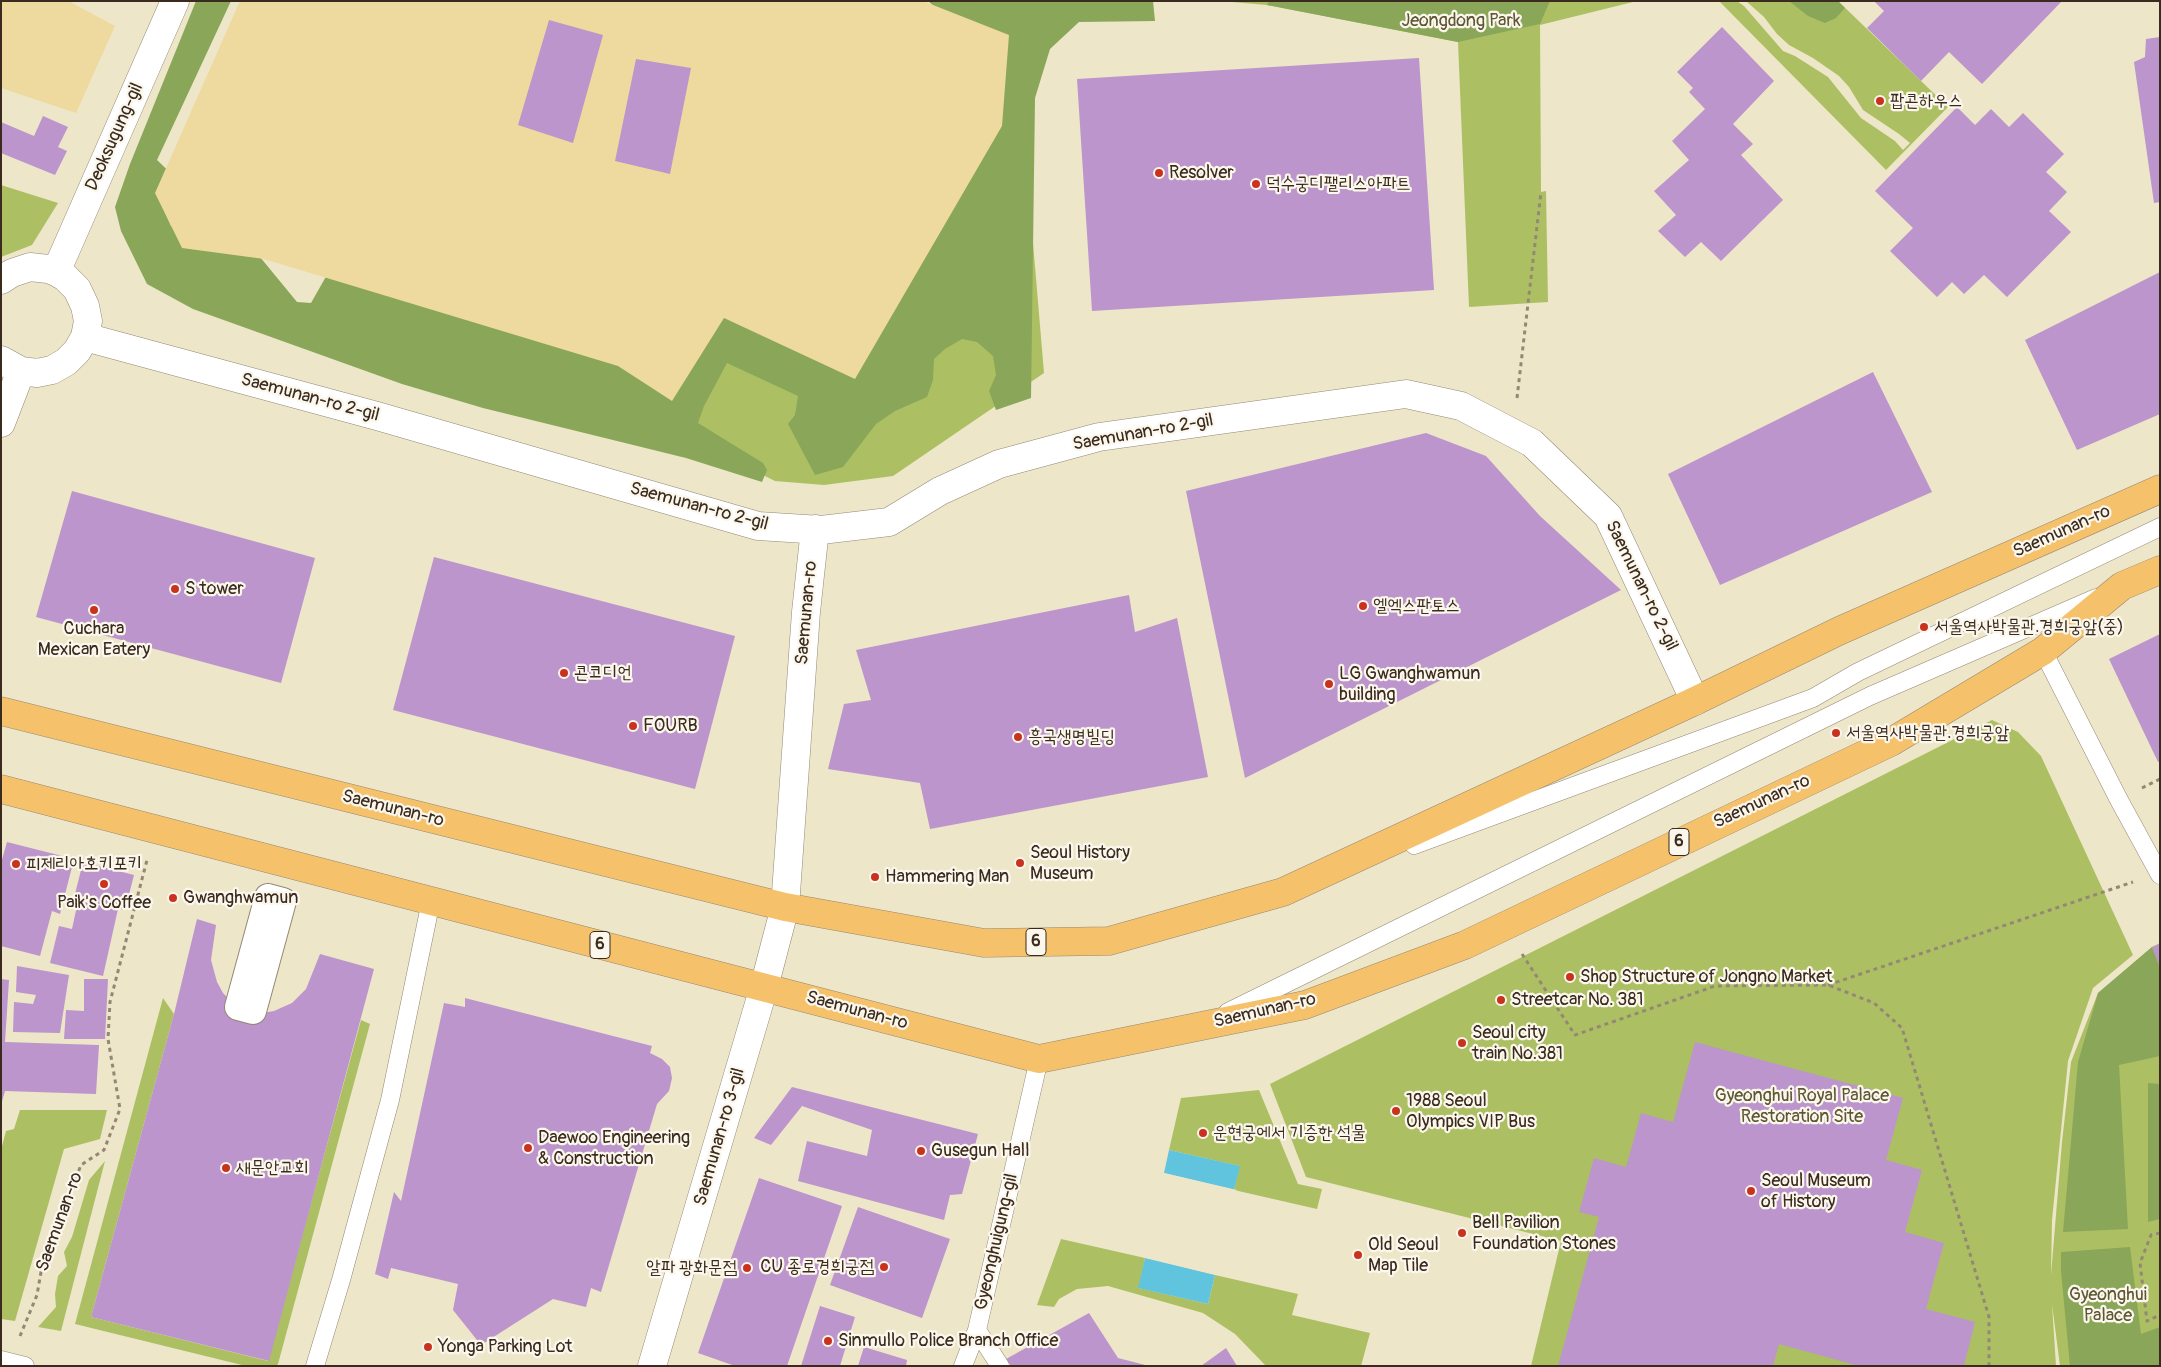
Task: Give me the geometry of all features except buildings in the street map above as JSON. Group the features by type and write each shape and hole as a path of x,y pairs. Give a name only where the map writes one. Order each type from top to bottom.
{"main road":[{"name":"Saemunan-ro","path":"1,711 785,907 984,943 1109,941 1284,892 1696,701 1839,631 2160,489"},
{"name":"Saemunan-ro","path":"1,789 1039,1059 1305,1005 1465,945 1891,742 2044,651 2122,586 2160,570"}],"street":[{"name":"Deoksugung-gil","path":"56,272 175,1"},
{"path":"1,280 12,272 30,267 56,272 77,289 85,306 88,321 85,337 77,351 66,362 52,370 37,372 11,365 1,423"},
{"name":"Saemunan-ro 2-gil","path":"85,337 378,416 758,526 815,529 888,522 940,491 999,464 1098,437 1406,394 1462,406 1532,443 1608,516 1696,701"},
{"name":"Saemunan-ro","path":"785,907 806,612 815,529"},
{"name":"Saemunan-ro 3-gil","path":"652,1366 764,987 785,907"}],"lane":[{"path":"1284,892 1813,698 1858,672 2160,527"},
{"path":"1201,1026 1870,696 2122,586"},
{"path":"2044,651 2119,800 2159,874"},
{"path":"315,1366 341,1280 390,1100 431,901"},
{"name":"Gyeonghuigung-gil","path":"963,1366 977,1330 1039,1059"},
{"path":"977,1330 1000,1366"}],"path":[{"path":"1532,443 1517,402 1541,192"},
{"name":"Saemunan-ro","path":"12,1363 36,1295 41,1272 52,1253 62,1214 81,1165 104,1150 120,1109 108,1039 110,1002 155,829"},
{"path":"1504,926 1575,1035 1715,986 1828,985 2159,874"},
{"path":"1828,985 1874,1003 1902,1028 1989,1317 1989,1366"},
{"path":"2160,1233 2151,1236 2140,1263 2147,1321 2160,1316"}],"green space":[{"path":"196,1 231,1 157,160 181,183 165,212 171,226 260,257 297,302 311,303 328,273 979,46 928,1 1153,1 1155,21 1079,22 1050,49 1035,98 1031,398 996,410 989,391 996,375 993,356 977,342 962,339 945,349 934,359 933,380 927,397 895,411 876,424 843,467 815,475 788,424 795,415 798,396 727,363 704,406 698,423 763,463 767,470 762,482 686,458 483,408 402,384 193,309 147,284 121,231 115,207 130,164"},
{"path":"1220,1 1637,1 1540,25 1541,192 1546,191 1548,302 1469,307 1458,42 1267,5"},
{"name":"Jeongdong Park","path":"1269,1 1550,1 1540,24 1458,42 1267,5"},
{"path":"1719,1 1737,1 1744,6 1783,51 1795,56 1828,77 1861,118 1895,141 1903,150 1910,143 1863,110 1849,87 1839,76 1813,58 1789,45 1777,34 1764,17 1746,1 1838,1 1948,107 1886,170"},
{"path":"1789,1 1838,1 1845,8 1836,18 1825,23 1808,16"},
{"path":"1024,136 1044,373 893,476 824,485 775,481 672,430 731,345"},
{"path":"1,185 58,203 32,245 1,257"},
{"name":"Gyeonghui Royal Palace Restoration Site","path":"1992,720 2018,732 2041,756 2133,955 2093,988 2068,1061 2052,1220 2051,1275 2071,1062 2098,993 2152,947 2160,943 2160,1366 2060,1366 2052,1304 2056,1366 1531,1366 1561,1241 1306,1177 1270,1084"},
{"path":"2152,947 2160,968 2160,1056 2119,1065 2128,1229 2063,1232 2078,1062 2098,993"},
{"path":"163,998 174,1014 91,1317 268,1361 361,1020 370,1024 276,1366 246,1366 75,1324"},
{"path":"2148,1083 2160,1084 2160,1219 2148,1222"},
{"path":"1259,1090 1298,1184 1322,1189 1317,1209 1234,1190 1239,1166 1169,1150 1181,1098"},
{"path":"20,1110 107,1110 100,1139 64,1149 15,1321 1,1319 1,1150 6,1131 14,1129"},
{"path":"105,1161 61,1331 38,1327 56,1307 55,1294 58,1276 67,1266 64,1252 72,1237 89,1180"},
{"path":"1061,1239 1145,1258 1139,1288 1208,1304 1215,1275 1298,1294 1292,1315 1370,1333 1361,1366 1266,1366 1235,1334 1203,1313 1108,1286 1077,1289 1059,1299 1054,1307 1037,1305"},
{"name":"Gyeonghui Palace","path":"2130,1247 2141,1334 2160,1327 2160,1366 2070,1366 2061,1252"}],"sand":[{"path":"1,1 73,1 72,3 115,26 76,113 1,88"},
{"path":"240,1 923,1 1009,35 1002,126 855,379 724,318 672,401 618,366 264,259 182,248 155,193"}],"water":[{"path":"1169,1150 1240,1166 1234,1190 1164,1173"},
{"path":"1145,1258 1215,1275 1208,1304 1138,1288"}],"pier":[{"path":"1162,1173 1237,1190 1234,1192 1163,1176"},
{"path":"1145,1255 1215,1272 1217,1275 1142,1257"}],"place":[{"name":"팝콘하우스","path":"1880,101"},
{"name":"Resolver","path":"1159,173"},
{"name":"덕수궁디팰리스아파트","path":"1256,184"},
{"name":"S tower","path":"175,589"},
{"name":"엘엑스판토스","path":"1363,606"},
{"name":"Cuchara Mexican Eatery","path":"94,610"},
{"name":"서울역사박물관.경희궁앞(중)","path":"1924,627"},
{"name":"콘코디언","path":"564,673"},
{"name":"LG Gwanghwamun building","path":"1329,684"},
{"name":"FOURB","path":"633,726"},
{"name":"서울역사박물관.경희궁앞","path":"1836,733"},
{"name":"흥국생명빌딩","path":"1018,737"},
{"name":"Seoul History Museum","path":"1020,863"},
{"name":"피제리아호키포키","path":"16,864"},
{"name":"Hammering Man","path":"875,877"},
{"name":"Paik's Coffee","path":"104,884"},
{"name":"Gwanghwamun","path":"173,898"},
{"name":"Shop Structure of Jongno Market","path":"1570,977"},
{"name":"Streetcar No. 381","path":"1501,1000"},
{"name":"Seoul city train No.381","path":"1462,1043"},
{"name":"1988 Seoul Olympics VIP Bus","path":"1396,1111"},
{"name":"운현궁에서 기증한 석물","path":"1203,1133"},
{"name":"Daewoo Engineering & Construction","path":"528,1148"},
{"name":"Gusegun Hall","path":"921,1151"},
{"name":"새문안교회","path":"226,1168"},
{"name":"Seoul Museum of History","path":"1751,1191"},
{"name":"Bell Pavilion Foundation Stones","path":"1462,1233"},
{"name":"Old Seoul Map Tile","path":"1358,1255"},
{"name":"CU 종로경희궁점","path":"884,1267"},
{"name":"알파 광화문점","path":"747,1268"},
{"name":"Sinmullo Police Branch Office","path":"828,1341"},
{"name":"Yonga Parking Lot","path":"428,1347"}]}
